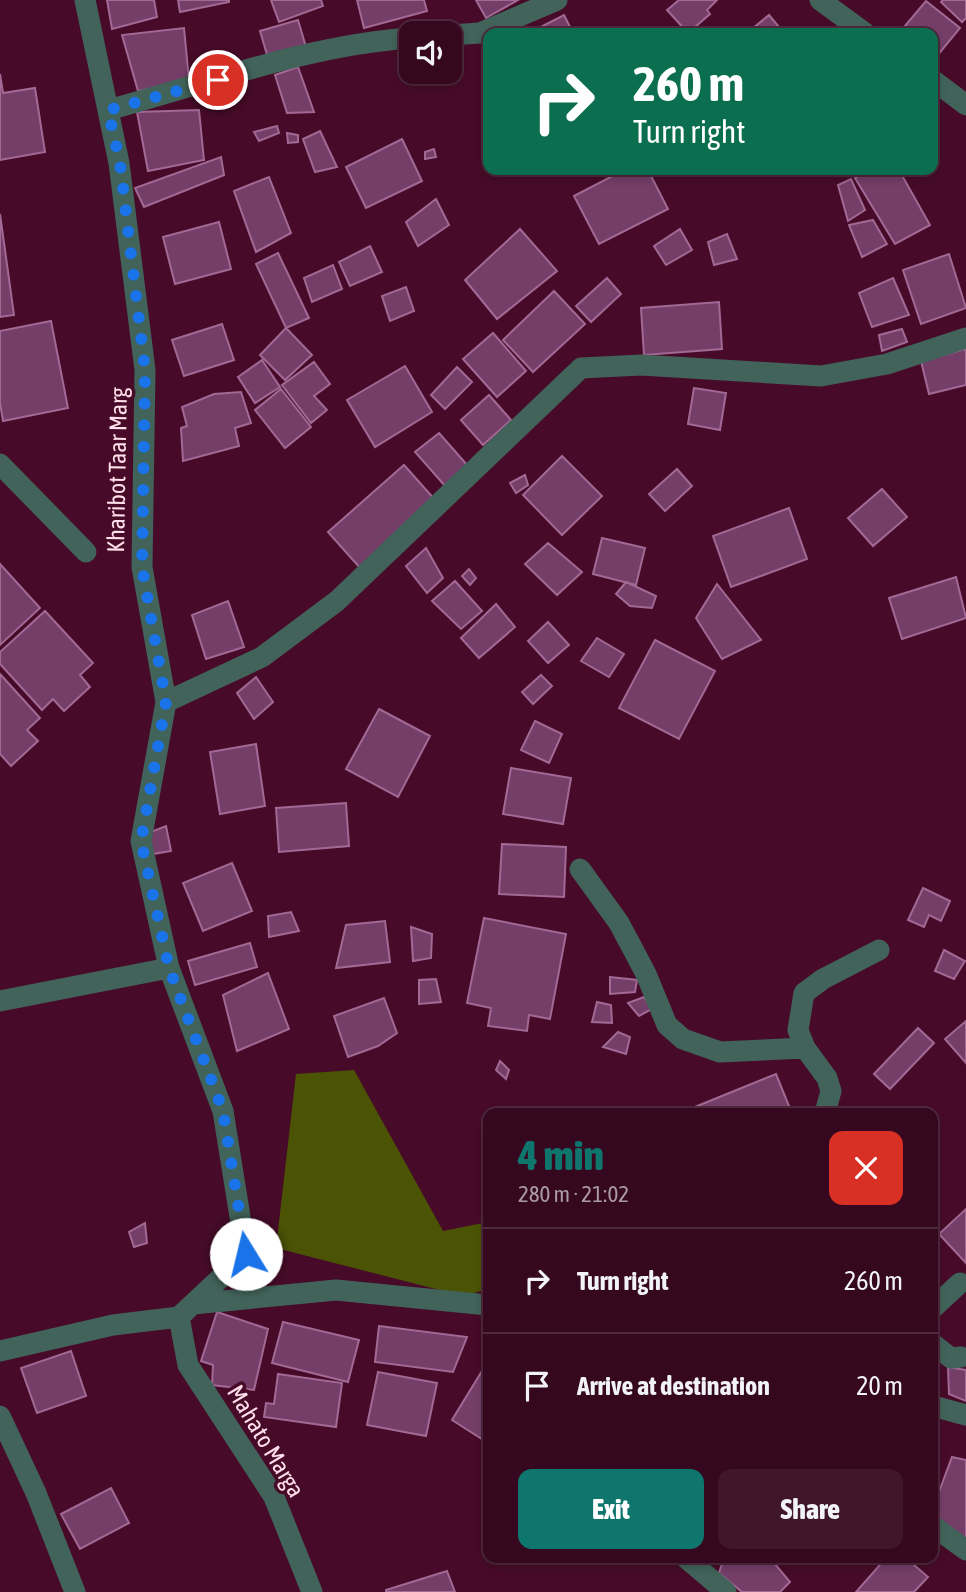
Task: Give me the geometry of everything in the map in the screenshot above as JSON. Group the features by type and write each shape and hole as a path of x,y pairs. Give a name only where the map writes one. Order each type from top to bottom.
{"street":[{"name":"Kharibot Taar Marg","path":"85,0 120,163 145,370 142,567 166,702 141,841 169,968 223,1111 246,1254 186,1311"},
{"path":"492,28 557,0"},
{"path":"820,0 858,28"},
{"path":"462,34 483,32"},
{"path":"108,110 301,56 355,44 399,39"},
{"path":"938,84 966,106"},
{"path":"166,702 262,657 337,601 581,368 641,365 821,376 887,364 966,338"},
{"path":"0,464 86,552"},
{"path":"580,869 625,933 667,1025 683,1039 720,1052 804,1048"},
{"path":"826,1108 831,1091 827,1078 804,1048 798,1030 804,993 822,979 879,950"},
{"path":"0,1001 169,968"},
{"path":"938,1303 960,1283"},
{"path":"0,1351 186,1311 336,1290 483,1305"},
{"name":"Mahato Marga","path":"186,1311 188,1365 274,1497 312,1592"},
{"path":"938,1348 951,1357 961,1357"},
{"path":"938,1407 966,1415"},
{"path":"0,1416 36,1493 75,1592"},
{"path":"938,1530 966,1550"},
{"path":"692,1563 726,1592"}],"green space":[{"path":"354,1070 443,1231 483,1223 483,1290 463,1296 276,1248 296,1074"}],"building":[{"path":"107,0 154,0 157,17 112,29"},
{"path":"178,0 229,0 229,2 180,12"},
{"path":"271,0 321,0 323,6 279,22"},
{"path":"357,0 424,0 427,11 364,28"},
{"path":"476,0 518,0 486,18"},
{"path":"679,0 717,0 707,10 710,14 694,28 683,28 667,10"},
{"path":"966,0 966,18 962,22 941,2"},
{"path":"926,1 960,28 938,55 938,28 903,28"},
{"path":"564,15 570,28 539,28"},
{"path":"769,15 780,28 753,28"},
{"path":"298,20 306,47 268,58 260,31"},
{"path":"184,28 189,80 138,91 122,35"},
{"path":"298,67 314,112 287,113 275,75"},
{"path":"0,74 3,93 35,88 45,152 0,160"},
{"path":"199,110 204,160 148,171 137,112"},
{"path":"277,126 279,133 259,141 254,132"},
{"path":"320,131 337,167 315,172 303,139"},
{"path":"287,133 298,135 298,142 288,143"},
{"path":"402,139 422,181 366,208 346,167"},
{"path":"434,149 436,157 425,159 425,152"},
{"path":"221,157 224,175 144,207 135,188"},
{"path":"614,175 651,175 668,209 599,244 574,196"},
{"path":"860,175 902,175 930,225 895,244 855,178"},
{"path":"269,177 291,233 256,252 234,191"},
{"path":"851,179 865,210 848,221 838,185"},
{"path":"436,199 449,225 418,246 406,222"},
{"path":"0,214 14,315 0,317"},
{"path":"873,220 887,244 862,257 849,225"},
{"path":"219,222 231,269 175,284 163,237"},
{"path":"520,229 557,271 497,319 465,280"},
{"path":"680,229 692,250 666,265 654,246"},
{"path":"727,234 737,259 714,265 708,242"},
{"path":"370,246 382,272 350,286 339,262"},
{"path":"278,253 309,318 286,328 256,264"},
{"path":"949,254 966,308 921,324 903,270"},
{"path":"333,265 342,289 312,302 304,278"},
{"path":"607,278 621,294 591,322 576,306"},
{"path":"893,278 909,315 872,327 859,293"},
{"path":"406,287 414,311 390,321 382,296"},
{"path":"554,291 585,324 533,372 503,340"},
{"path":"719,302 722,349 644,355 641,308"},
{"path":"51,321 68,408 3,421 0,403 0,331"},
{"path":"222,324 234,360 184,376 172,340"},
{"path":"286,328 312,355 285,380 260,355"},
{"path":"902,329 907,342 882,351 879,335"},
{"path":"493,333 526,371 497,397 463,359"},
{"path":"966,349 966,385 929,394 921,361"},
{"path":"262,360 280,387 255,403 238,377"},
{"path":"314,362 330,384 314,396 327,410 311,423 282,385"},
{"path":"405,366 432,412 375,447 347,400"},
{"path":"457,367 472,382 445,409 431,395"},
{"path":"694,388 726,393 720,430 688,424"},
{"path":"281,389 311,427 285,448 255,410"},
{"path":"241,392 251,423 235,428 239,446 183,461 181,428 187,426 182,407 214,394"},
{"path":"489,395 511,420 483,445 461,420"},
{"path":"439,433 468,466 446,487 415,452"},
{"path":"562,456 602,496 562,535 523,495"},
{"path":"404,465 436,501 361,569 328,532"},
{"path":"677,469 692,486 665,511 649,494"},
{"path":"525,475 528,485 516,493 510,483"},
{"path":"882,489 907,517 873,546 848,518"},
{"path":"789,508 807,559 731,587 713,536"},
{"path":"602,538 645,548 636,585 593,574"},
{"path":"548,543 582,572 557,595 525,564"},
{"path":"426,548 443,578 427,593 406,566"},
{"path":"0,564 40,608 0,645"},
{"path":"469,569 476,578 470,585 462,576"},
{"path":"956,577 966,618 902,639 889,598"},
{"path":"455,581 482,611 461,629 432,601"},
{"path":"626,582 656,596 652,608 630,606 616,594"},
{"path":"717,584 761,640 722,659 696,618"},
{"path":"228,601 244,647 206,659 192,615"},
{"path":"496,604 515,627 479,658 461,638"},
{"path":"45,611 93,663 80,675 90,687 64,711 53,699 42,710 0,664 0,652"},
{"path":"548,622 569,645 548,663 528,641"},
{"path":"597,638 624,654 609,677 581,661"},
{"path":"655,640 715,671 679,739 619,708"},
{"path":"0,674 40,718 27,730 38,741 11,766 0,754"},
{"path":"541,675 552,686 533,704 522,692"},
{"path":"256,677 273,702 254,719 237,693"},
{"path":"379,709 430,736 398,797 346,769"},
{"path":"535,721 562,734 549,763 521,750"},
{"path":"256,744 265,806 220,814 210,752"},
{"path":"511,768 571,778 563,824 503,814"},
{"path":"346,803 349,846 279,852 276,808"},
{"path":"166,826 171,851 153,854 148,833"},
{"path":"502,844 566,847 564,897 499,894"},
{"path":"232,863 252,911 203,931 183,883"},
{"path":"923,888 950,901 941,921 929,915 924,927 908,920"},
{"path":"291,912 299,931 269,937 268,916"},
{"path":"484,918 566,934 550,1019 529,1015 527,1031 488,1026 491,1008 467,1003"},
{"path":"385,921 390,962 336,968 346,925"},
{"path":"411,927 432,934 431,958 413,961"},
{"path":"250,943 257,967 195,985 188,961"},
{"path":"944,950 965,961 954,979 935,971"},
{"path":"268,973 289,1029 237,1051 223,995"},
{"path":"610,977 637,980 635,992 610,994"},
{"path":"436,979 441,1002 419,1004 419,980"},
{"path":"644,997 652,1009 639,1016 628,1003"},
{"path":"384,998 397,1033 378,1046 348,1057 334,1016"},
{"path":"597,1002 611,1005 612,1023 592,1022"},
{"path":"966,1021 966,1063 945,1039"},
{"path":"918,1028 934,1043 890,1089 874,1074"},
{"path":"618,1032 630,1037 626,1054 603,1047"},
{"path":"500,1061 509,1070 506,1079 496,1070"},
{"path":"776,1074 790,1108 692,1108"},
{"path":"966,1209 966,1263 939,1234"},
{"path":"145,1223 147,1243 134,1247 129,1232"},
{"path":"217,1312 268,1329 254,1390 212,1385 213,1365 201,1361"},
{"path":"283,1322 359,1340 348,1382 272,1363"},
{"path":"379,1326 467,1337 453,1372 375,1362"},
{"path":"71,1351 86,1396 37,1413 21,1368"},
{"path":"948,1367 966,1370 966,1401 949,1394"},
{"path":"483,1369 483,1440 452,1420"},
{"path":"378,1372 437,1383 426,1436 367,1425"},
{"path":"278,1374 342,1383 336,1427 264,1417 266,1403 274,1404"},
{"path":"952,1457 966,1460 966,1538 938,1524 938,1495"},
{"path":"111,1488 129,1523 80,1549 61,1514"},
{"path":"722,1563 774,1563 790,1582 780,1592 742,1592 719,1573"},
{"path":"882,1563 912,1563 928,1577 914,1592 856,1592"},
{"path":"447,1571 455,1592 386,1592 386,1590"}],"route":[{"path":"218,80 108,110 120,163 145,370 142,567 166,702 141,841 160,937 169,968 223,1111 246,1254"}]}
